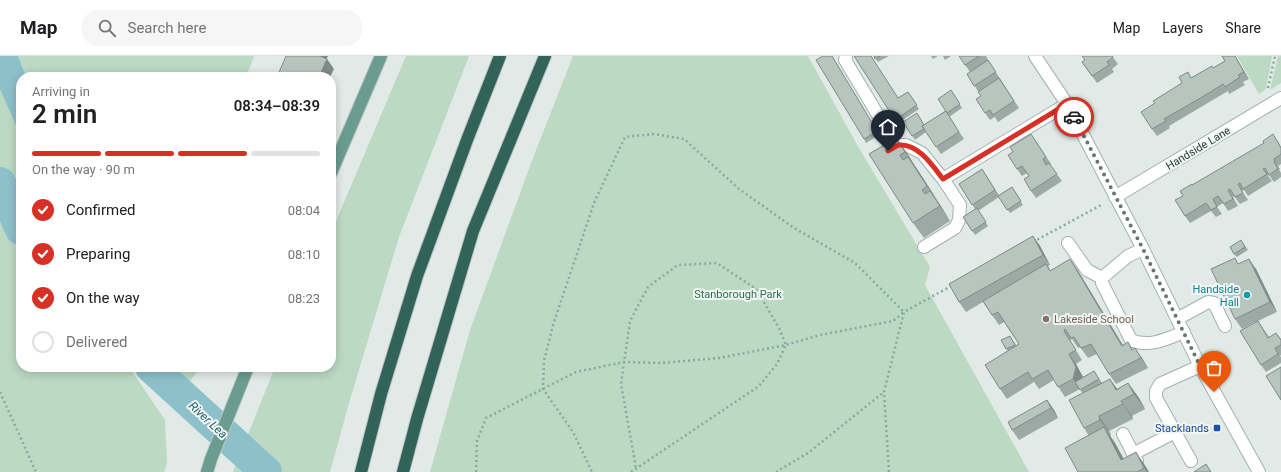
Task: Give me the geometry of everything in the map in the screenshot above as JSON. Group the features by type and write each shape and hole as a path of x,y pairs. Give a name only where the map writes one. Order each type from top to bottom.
{"highway":[{"path":"361,472 380,394 417,276 467,140 500,56"},
{"path":"403,472 419,412 473,231 545,56"}],"main road":[{"path":"336,161 381,56"},
{"path":"207,472 246,372"}],"street":[{"path":"846,56 845,60 884,125"},
{"path":"1035,56 1067,104 1143,249 1200,366 1259,472"},
{"name":"Handside Lane","path":"1115,197 1277,101"},
{"path":"943,179 1067,104"},
{"path":"879,157 898,145 906,145 922,153 943,179 960,205 959,220 955,228 924,247"},
{"path":"1068,243 1087,270 1102,278"},
{"path":"1102,278 1128,256 1143,249"},
{"path":"1102,278 1102,283 1131,340 1138,343 1157,342 1184,332"},
{"path":"1177,319 1208,302 1214,303 1225,326"},
{"path":"1191,461 1156,398 1156,391 1160,384 1200,366"},
{"path":"1133,454 1175,432"},
{"path":"1123,434 1140,466"}],"path":[{"path":"1275,56 1267,92 1277,101"},
{"path":"592,472 573,432 544,389 544,360 553,325 594,203 625,137 654,134 684,139 739,189 794,228 855,263 904,312"},
{"path":"1027,246 1115,197"},
{"path":"631,472 759,386 777,364 786,345 779,328 756,289 717,263 678,265 648,287 630,321 621,384 636,468"},
{"path":"476,472 477,441 486,418 576,372 624,362 661,363 719,358 786,345 820,335 893,321 904,312 958,283"},
{"path":"889,472 884,392 904,312"},
{"path":"0,392 36,472"},
{"path":"776,472 808,453 884,392"}],"green space":[{"path":"0,56 254,56 248,72 16,72 16,213 0,179"},
{"path":"406,56 469,56 399,237 349,403 330,472 233,472 273,372 336,372 336,221"},
{"name":"Stanborough Park","path":"573,56 808,56 859,148 930,267 925,285 1029,472 430,472 470,330 533,158"},
{"path":"1237,56 1272,56 1266,89 1259,94"},
{"path":"1278,56 1281,56 1281,83 1270,90"},
{"path":"0,206 10,232 16,240 16,372 132,372 165,420 167,463 164,472 0,472"},
{"path":"156,372 197,372 180,394"}],"water":[{"path":"0,56 18,56 24,72 16,72 16,126 0,89"}],"building":[{"path":"286,56 320,56 327,59 321,72 279,72"},
{"path":"823,56 832,56 877,131 864,139 816,60"},
{"path":"854,56 871,56 898,98 908,92 917,105 895,120"},
{"path":"959,56 979,56 965,65"},
{"path":"1082,56 1113,57 1107,62 1109,65 1092,76 1082,62 1085,60"},
{"path":"1222,56 1235,56 1244,72 1238,75 1240,77 1225,87 1223,84 1164,119 1166,121 1152,129 1141,112 1155,103 1153,101 1182,83 1179,77 1188,72 1191,78 1212,66 1213,68 1225,61"},
{"path":"988,60 996,72 974,86 967,74"},
{"path":"999,78 1014,101 993,115 990,110 985,113 976,99 981,96 978,92"},
{"path":"951,90 960,104 947,113 938,99"},
{"path":"946,111 959,132 936,147 922,126"},
{"path":"917,113 924,125 922,126 924,129 912,136 903,122"},
{"path":"1031,134 1046,157 1043,159 1046,165 1049,163 1057,174 1031,191 1024,179 1029,176 1022,166 1017,169 1008,155 1013,152 1010,147"},
{"path":"1273,134 1281,148 1281,154 1274,159 1278,169 1269,175 1265,168 1263,169 1267,174 1243,189 1240,183 1238,184 1243,193 1235,197 1230,189 1228,190 1233,199 1224,204 1218,196 1213,199 1217,207 1211,210 1206,203 1185,216 1175,200 1183,196 1180,191 1264,143 1263,141"},
{"path":"896,138 905,152 900,155 903,160 908,157 927,186 922,190 925,194 930,191 940,206 913,223 869,154"},
{"path":"982,169 995,190 972,205 959,184"},
{"path":"1012,187 1021,201 1007,210 998,196"},
{"path":"977,208 986,222 972,231 963,217"},
{"path":"1033,236 1043,255 959,302 949,284"},
{"path":"1241,240 1245,247 1234,254 1230,247"},
{"name":"Handside Hall","path":"1235,258 1238,264 1249,259 1270,302 1235,319 1211,269"},
{"path":"1070,259 1122,346 1128,342 1132,350 1135,348 1141,358 1109,374 1091,344 1081,348 1074,337 1071,338 1065,329 1064,331 1076,350 1069,354 1076,367 1073,379 1058,387 1048,370 1032,379 1028,372 1000,389 985,365 1019,344 998,312 992,315 983,301 1046,264 1050,271"},
{"path":"1258,321 1268,338 1276,333 1281,340 1281,345 1275,348 1278,354 1261,365 1240,331"},
{"path":"1010,336 1015,345 1006,349 1001,340"},
{"path":"1281,367 1281,400 1266,376"},
{"path":"1094,371 1099,379 1080,390 1075,382"},
{"path":"1110,379 1116,390 1128,383 1134,394 1121,401 1123,404 1099,416 1100,420 1084,428 1069,400"},
{"path":"1047,400 1051,408 1012,430 1008,422"},
{"path":"1104,427 1121,460 1136,452 1144,468 1137,472 1078,472 1065,448"},
{"path":"1206,464 1211,472 1194,472"}],"waterway":[{"name":"River Lea","path":"0,183 16,218"},
{"name":"River Lea","path":"156,372 266,472"}],"way so far":[{"path":"1074,117 1143,249 1214,392"}],"place":[{"name":"Handside Hall","path":"1247,295"},
{"name":"Lakeside School","path":"1046,319"},
{"name":"Stacklands","path":"1217,428"}],"route":[{"path":"888,151 898,145 906,145 922,153 943,179 1067,104 1074,117"}]}
